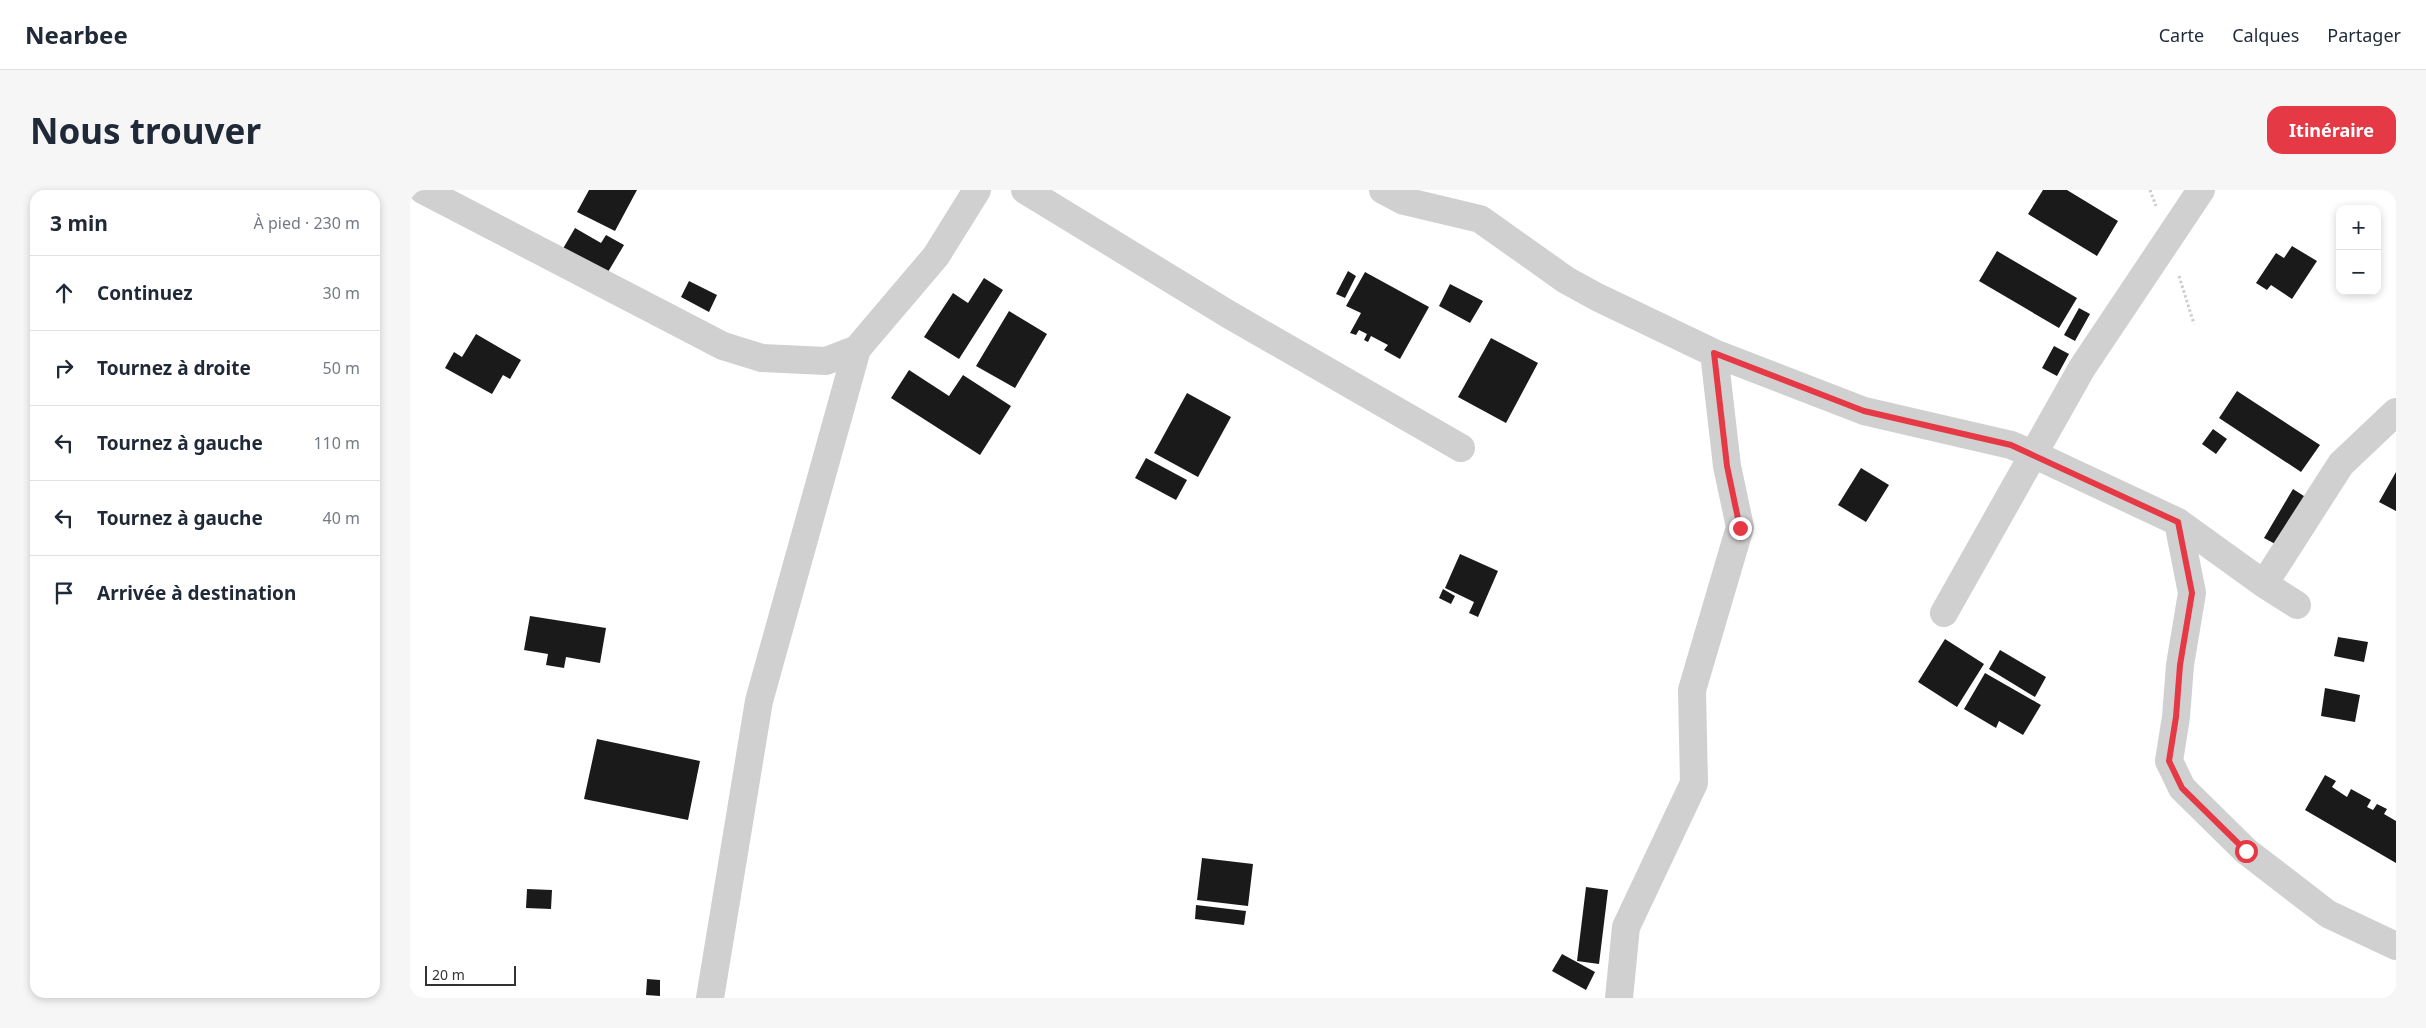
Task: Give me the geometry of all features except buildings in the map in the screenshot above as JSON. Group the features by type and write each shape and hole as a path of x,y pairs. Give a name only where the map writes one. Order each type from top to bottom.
{"street":[{"path":"423,190 723,346 762,358 826,361 857,349"},
{"path":"710,998 759,701 857,349 936,256 977,190"},
{"path":"1024,190 1228,314 1461,448"},
{"path":"1384,190 1404,202 1480,219 1566,280 1597,298 1714,353 1864,411 2011,445 2035,455 2178,522 2264,584 2297,605"},
{"path":"1944,613 2035,455 2082,368 2201,190"},
{"path":"1619,998 1626,927 1694,783 1692,690 1740,528 1727,466 1714,353"},
{"path":"2264,584 2341,464 2396,412"},
{"path":"2178,522 2192,593 2180,665 2176,717 2169,761 2182,788 2246,851 2328,914 2396,946"}],"route":[{"path":"1740,528 1727,466 1714,353 1864,411 2011,445 2178,522 2192,593 2180,665 2176,717 2170,745 2169,761 2182,788 2246,851"}]}
